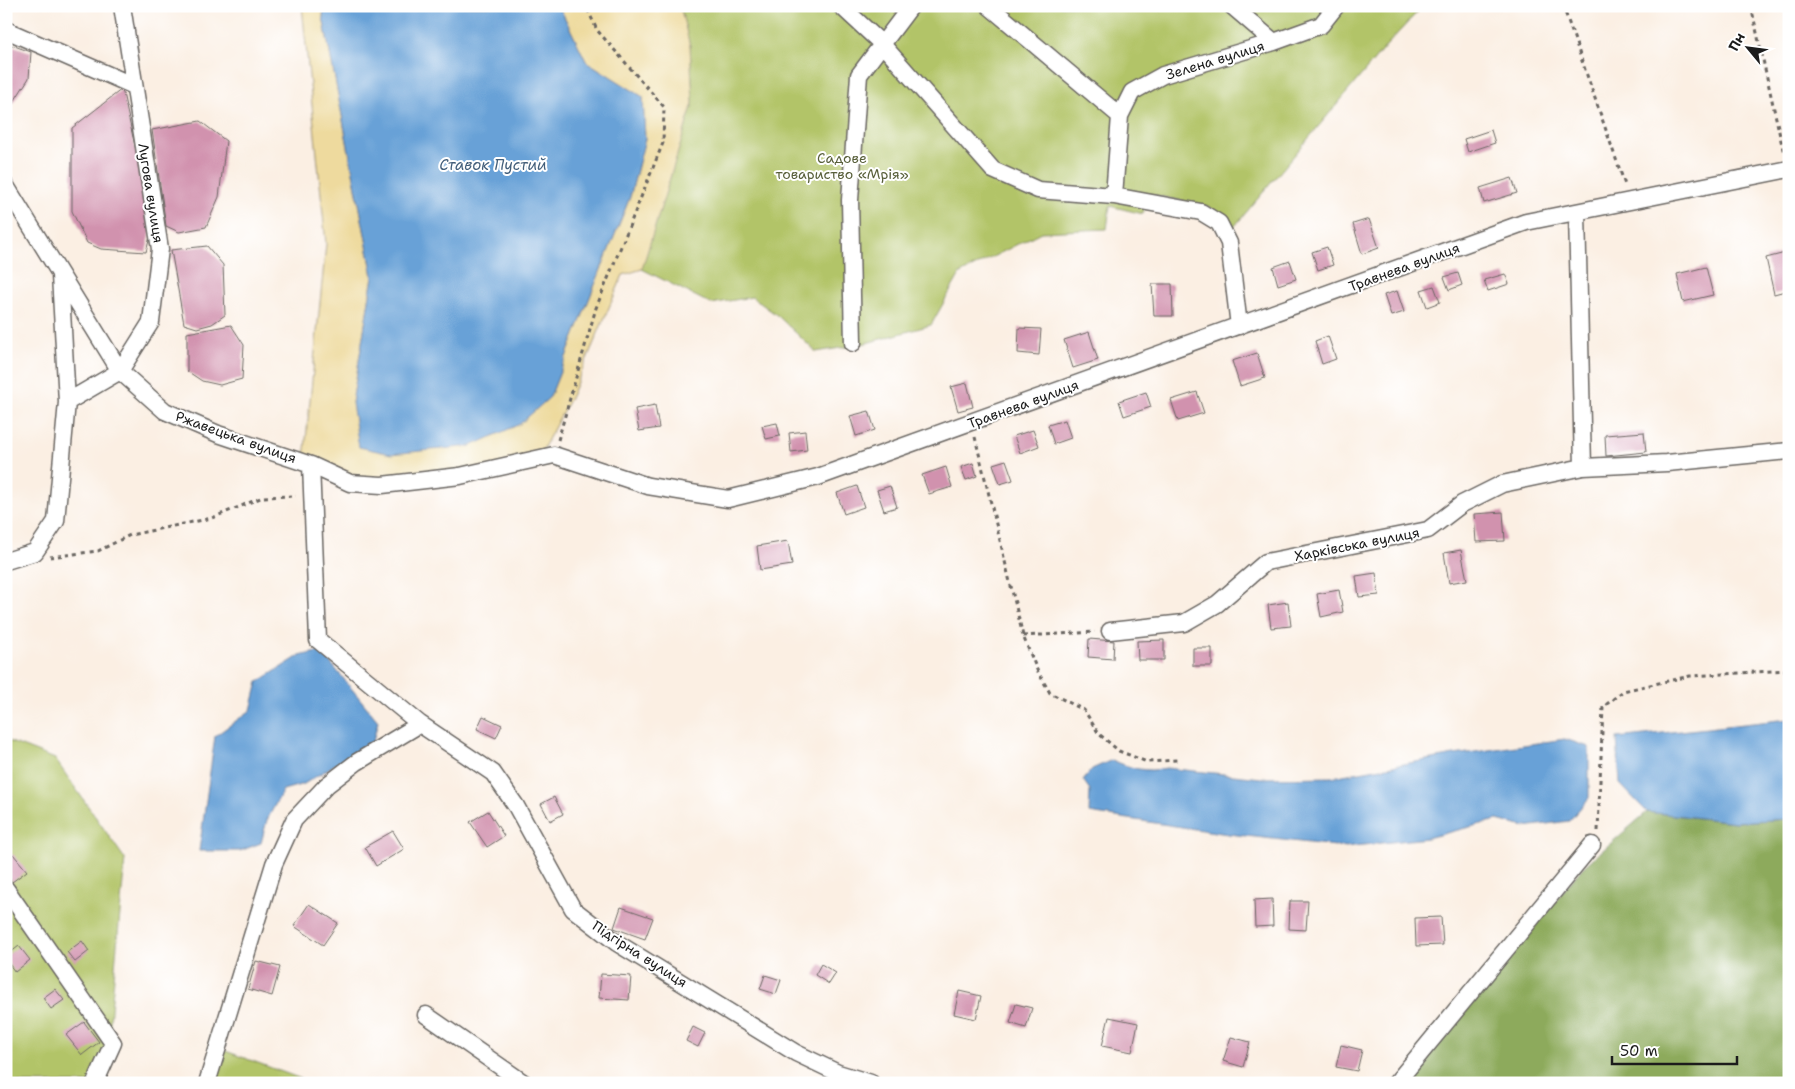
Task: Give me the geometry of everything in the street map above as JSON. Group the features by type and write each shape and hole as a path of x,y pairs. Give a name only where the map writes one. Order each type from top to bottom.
{"street":[{"name":"Лугова вулиця","path":"120,371 151,322 160,249 122,6"},
{"path":"841,6 881,44 992,170 1038,190 1114,196 1201,212 1219,223 1229,243 1239,326"},
{"path":"853,343 850,200 859,75 911,6"},
{"path":"989,6 1120,116"},
{"path":"1232,6 1274,42"},
{"name":"Зелена вулиця","path":"1114,196 1120,116 1132,92 1163,75 1274,42 1321,25 1336,6"},
{"path":"6,30 134,86"},
{"name":"Травнева вулиця","path":"554,455 648,486 728,499 818,477 1526,222 1788,169"},
{"name":"Ржавецька вулиця","path":"6,186 120,371 166,411 218,434 311,465 350,483 382,485 460,476 554,455"},
{"path":"1577,213 1583,467"},
{"path":"6,561 35,552 56,521 67,402 60,273"},
{"path":"67,402 120,371"},
{"name":"Харківська вулиця","path":"1110,631 1184,623 1217,604 1266,562 1428,530 1462,504 1502,484 1583,467 1668,463 1789,450"},
{"name":"Підгірна вулиця","path":"311,465 318,640 420,724 493,773 516,806 573,909 617,943 796,1053 838,1073 871,1083"},
{"path":"207,1083 274,864 294,820 327,785 358,762 420,724"},
{"path":"1396,1083 1592,846"},
{"path":"6,889 112,1043 95,1083"},
{"path":"426,1015 524,1083"}],"path":[{"path":"554,455 596,308 663,143 664,107 597,30 586,6"},
{"path":"1563,6 1630,200"},
{"path":"1750,6 1788,169"},
{"path":"972,422 1024,636 1036,670 1050,693 1084,710 1099,734 1119,751 1147,762 1178,760"},
{"path":"35,552 42,558 64,557 98,551 130,536 212,518 257,499 312,496"},
{"path":"1024,636 1110,631"},
{"path":"1592,846 1598,829 1603,707 1623,691 1690,676 1789,670"}],"green space":[{"name":"Садове товариство «Мрія»","path":"680,6 1423,6 1386,46 1234,227 1210,207 1149,194 1143,214 1110,206 1107,229 1041,232 960,274 931,325 859,345 816,352 778,316 752,297 711,304 642,269 693,103 690,46"},
{"path":"6,740 55,759 125,859 108,1043 93,1083 6,1083"},
{"path":"1647,812 1735,822 1789,819 1789,1083 1407,1083 1582,868"},
{"path":"223,1050 312,1083 211,1083"}],"sand":[{"path":"302,6 324,6 323,17 373,276 352,403 550,397 630,197 645,139 643,97 586,61 559,6 680,6 690,46 693,103 642,269 623,275 571,396 541,453 460,476 350,483 304,459 326,244"}],"water":[{"name":"Ставок Пустий","path":"324,6 559,6 586,61 643,97 645,139 630,197 550,397 520,424 471,446 391,454 359,447 352,403 373,276 323,17"},
{"path":"321,651 378,721 373,741 304,784 283,790 267,820 261,843 240,851 199,851 215,736 251,710 258,682 299,656"},
{"path":"1789,719 1789,819 1735,822 1647,812 1620,784 1617,738"},
{"path":"1565,739 1589,747 1589,798 1569,821 1524,827 1497,820 1427,838 1345,847 1228,834 1089,813 1090,790 1083,780 1092,769 1112,760 1145,770 1166,768 1262,778 1332,777 1454,755"}],"building":[{"path":"6,43 31,52 29,78 6,114"},
{"path":"122,89 153,225 146,252 101,249 87,243 72,211 72,128"},
{"path":"200,121 226,141 219,197 206,227 179,232 166,226 152,130"},
{"path":"1491,130 1495,143 1468,152 1464,139"},
{"path":"1512,178 1517,193 1484,203 1480,188"},
{"path":"1369,219 1379,248 1362,254 1353,224"},
{"path":"207,246 223,265 225,315 212,324 197,328 184,324 171,250"},
{"path":"1327,247 1333,265 1318,270 1312,252"},
{"path":"1789,252 1789,290 1774,294 1766,258"},
{"path":"1290,261 1296,279 1278,285 1273,267"},
{"path":"1706,267 1713,295 1683,302 1677,274"},
{"path":"1458,273 1462,285 1449,290 1444,277"},
{"path":"1505,274 1509,284 1488,291 1484,280"},
{"path":"1152,284 1172,284 1173,316 1154,316"},
{"path":"1434,286 1440,302 1427,307 1421,290"},
{"path":"1397,291 1404,312 1391,316 1384,295"},
{"path":"231,325 244,345 242,379 220,385 202,381 187,371 187,333"},
{"path":"1019,328 1041,329 1039,355 1018,353"},
{"path":"1089,332 1098,360 1073,368 1064,340"},
{"path":"1328,336 1336,359 1322,364 1315,341"},
{"path":"1257,353 1265,378 1240,386 1232,361"},
{"path":"967,383 973,407 958,411 951,387"},
{"path":"1146,392 1151,407 1124,416 1119,401"},
{"path":"1197,392 1204,413 1178,421 1171,400"},
{"path":"655,405 659,428 639,431 635,409"},
{"path":"869,411 875,430 856,436 850,416"},
{"path":"1065,420 1071,438 1054,444 1048,425"},
{"path":"777,423 780,436 766,439 762,426"},
{"path":"1033,430 1039,446 1020,453 1014,436"},
{"path":"805,431 807,450 791,452 789,433"},
{"path":"1644,432 1646,452 1606,456 1605,435"},
{"path":"1006,460 1013,480 1000,484 993,464"},
{"path":"973,463 977,476 966,480 961,467"},
{"path":"946,467 952,487 929,494 922,475"},
{"path":"857,486 864,507 844,514 837,493"},
{"path":"890,486 897,507 884,511 877,490"},
{"path":"1503,512 1505,541 1476,542 1474,514"},
{"path":"788,541 792,565 760,570 757,546"},
{"path":"1461,550 1467,580 1449,583 1444,553"},
{"path":"1376,573 1379,595 1359,597 1356,576"},
{"path":"1339,590 1343,612 1321,617 1317,594"},
{"path":"1288,602 1291,626 1271,628 1268,605"},
{"path":"1089,639 1114,641 1113,659 1088,657"},
{"path":"1164,640 1164,660 1138,660 1137,641"},
{"path":"1193,648 1212,648 1212,666 1193,666"},
{"path":"483,716 502,725 496,738 477,729"},
{"path":"554,797 563,814 550,821 541,804"},
{"path":"488,811 504,836 487,847 470,822"},
{"path":"393,831 404,849 376,866 365,847"},
{"path":"13,854 27,871 12,882 6,874 6,859"},
{"path":"1272,899 1273,926 1255,927 1254,900"},
{"path":"1290,901 1308,901 1306,930 1289,929"},
{"path":"309,904 338,923 323,945 294,926"},
{"path":"621,907 653,918 645,939 614,928"},
{"path":"1441,917 1443,945 1416,946 1415,918"},
{"path":"82,941 89,951 75,962 67,952"},
{"path":"19,946 30,960 15,972 6,960 6,956"},
{"path":"256,961 280,967 272,996 248,989"},
{"path":"821,964 836,973 829,984 815,975"},
{"path":"601,974 631,976 629,1000 599,998"},
{"path":"765,975 781,980 776,994 760,989"},
{"path":"55,989 64,1000 51,1009 43,998"},
{"path":"959,991 981,996 976,1019 954,1014"},
{"path":"1016,1004 1032,1008 1026,1028 1010,1023"},
{"path":"1109,1017 1138,1023 1132,1052 1102,1046"},
{"path":"84,1022 99,1042 82,1055 66,1035"},
{"path":"693,1027 705,1033 698,1047 686,1041"},
{"path":"1231,1037 1250,1042 1243,1067 1223,1061"},
{"path":"1341,1045 1362,1050 1357,1071 1336,1067"}]}
